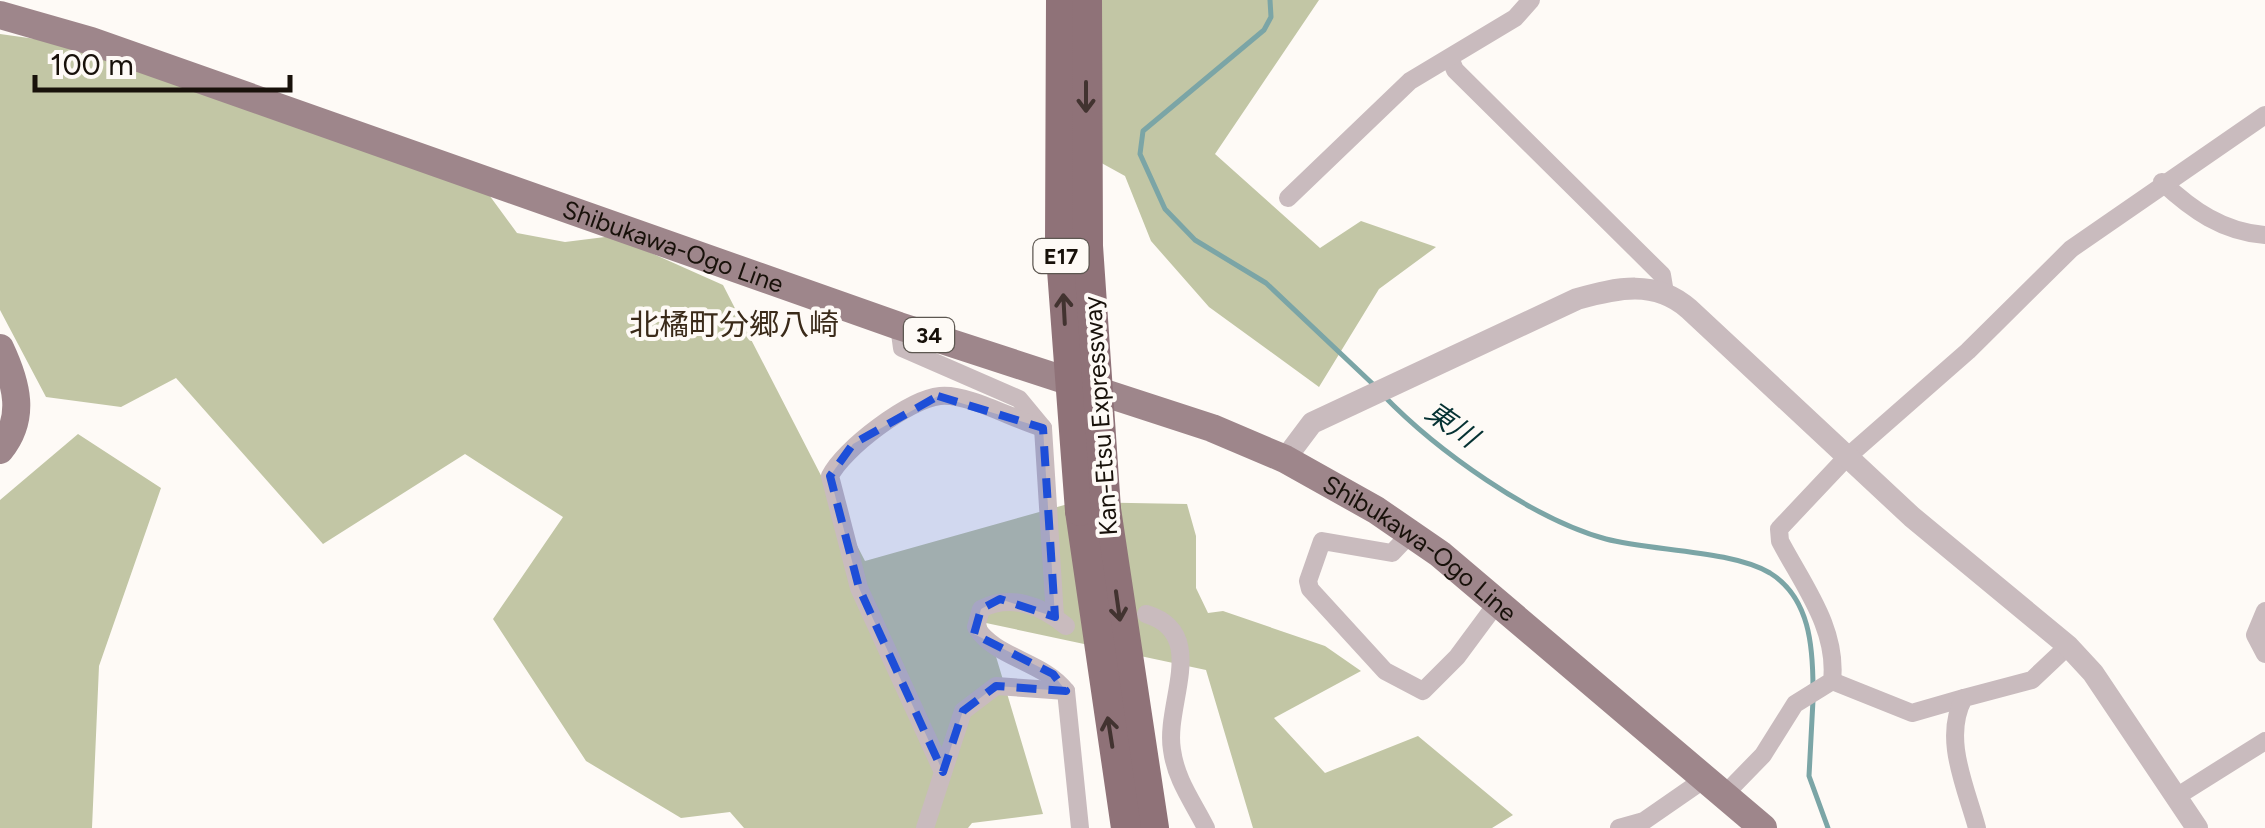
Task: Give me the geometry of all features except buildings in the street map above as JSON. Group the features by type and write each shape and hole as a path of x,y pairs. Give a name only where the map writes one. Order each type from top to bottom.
{"highway":[{"name":"Kan-Etsu Expressway","path":"1061,0 1060,243 1126,828"},
{"name":"Kan-Etsu Expressway","path":"1087,0 1093,510 1154,828"}],"main road":[{"name":"Shibukawa-Ogo Line","path":"0,15 90,40 899,326 1212,428 1285,460 1411,532 1763,828"},
{"path":"0,348 17,394 17,424 0,450"}],"street":[{"path":"1288,198 1410,81 1515,18 1531,0"},
{"path":"1450,58 1455,70 1662,276 1664,293"},
{"path":"1828,686 1834,665 1826,627 1780,541 1779,529 1846,458 1968,352 2072,249 2162,182 2265,114"},
{"path":"2162,182 2190,208 2230,228 2265,235"},
{"path":"1285,460 1312,423 1577,299 1617,288 1664,293 1678,299 1846,458 2068,646 2094,673 2197,828"},
{"path":"899,326 902,348 1019,400 1044,428 1061,622 1000,599 980,609 976,627 983,638 1053,674 1066,691 1080,828"},
{"path":"942,772 859,588 830,476 852,444 938,396 966,399 1044,428"},
{"path":"1411,532 1392,554 1322,541 1308,581 1310,589 1384,671 1423,691 1457,657 1497,603"},
{"path":"2265,611 2255,635 2265,654"},
{"path":"1146,614 1162,618 1176,632 1183,670 1169,723 1172,752 1183,790 1206,828"},
{"path":"1619,828 1644,822 1716,786 1763,755 1784,716 1803,698 1828,686 1912,713 2032,680 2068,646"},
{"path":"926,828 963,711 996,686 1066,691"},
{"path":"1964,698 1957,712 1954,746 1978,828"},
{"path":"2176,796 2265,741"}],"highlighted area":[{"path":"938,396 1043,428 1055,617 1000,599 981,609 974,634 1053,674 1066,691 996,686 963,711 943,772 859,588 830,476 853,444"}],"green space":[{"path":"1097,0 1319,0 1215,154 1320,248 1361,221 1436,247 1379,289 1319,387 1209,307 1151,241 1125,176 1096,160"},
{"path":"0,34 50,41 484,188 517,233 565,242 613,236 723,285 865,561 1075,502 1187,504 1196,536 1196,588 1208,613 1223,611 1325,646 1361,671 1274,718 1325,773 1418,736 1513,815 1492,828 1253,828 1206,670 986,623 1043,814 972,823 968,828 744,828 730,812 681,818 586,761 493,619 563,517 465,454 323,544 176,378 121,407 46,397 0,310"},
{"path":"78,434 161,488 99,666 92,828 0,828 0,500"}],"waterway":[{"name":"東川","path":"1270,0 1271,17 1264,30 1143,131 1140,154 1165,209 1195,240 1266,283 1376,387"},
{"name":"東川","path":"1383,395 1457,459 1547,516 1606,539 1713,555 1770,573 1794,596 1801,610 1810,640 1813,689"},
{"name":"東川","path":"1813,700 1809,776 1828,828"}],"district":[{"name":"北橘町分郷八崎","path":"734,324"}]}
